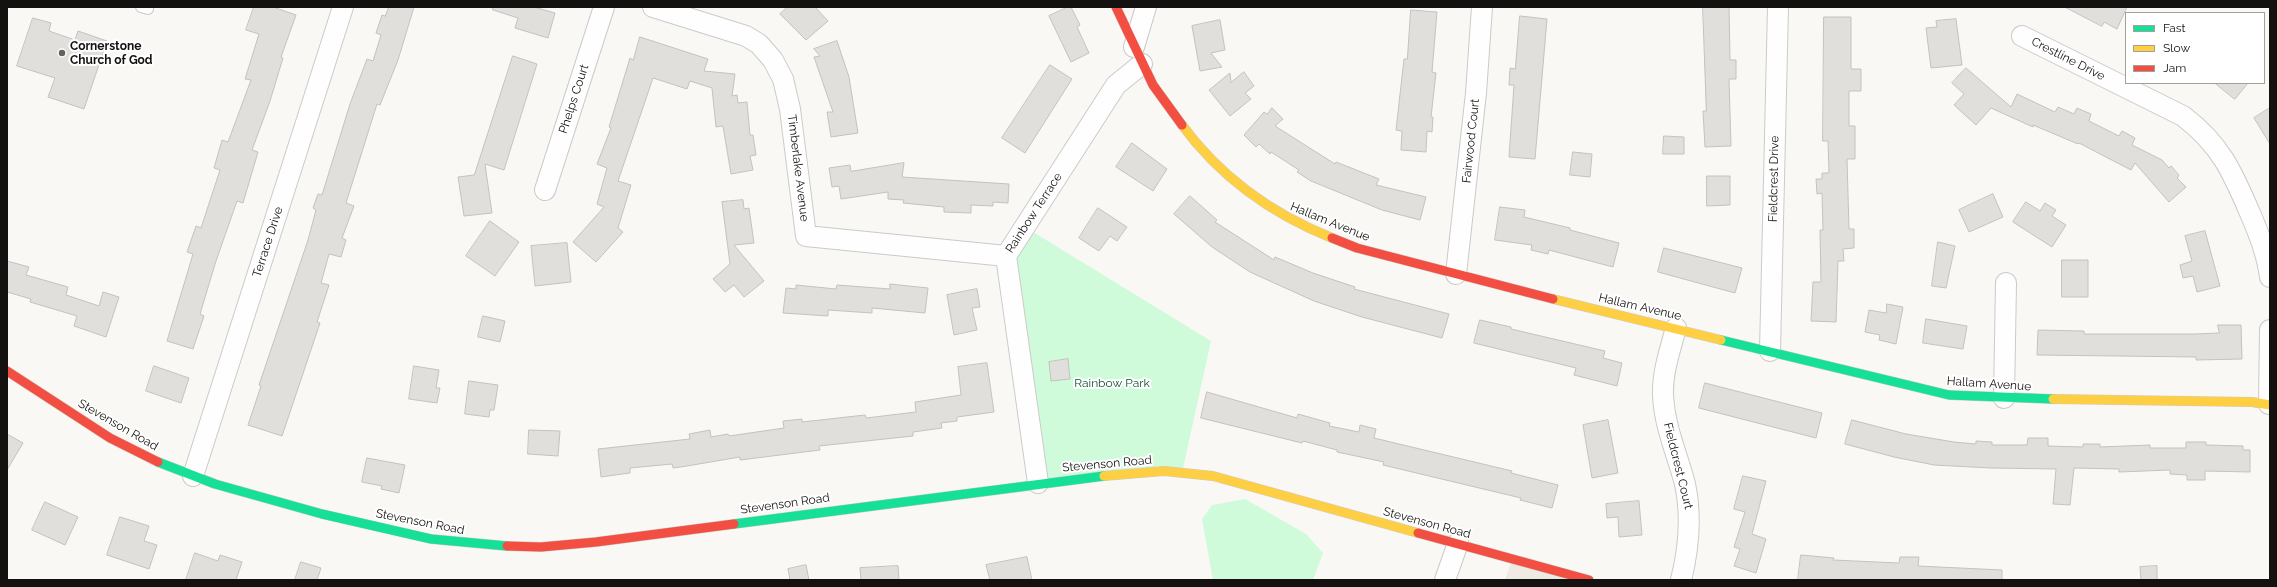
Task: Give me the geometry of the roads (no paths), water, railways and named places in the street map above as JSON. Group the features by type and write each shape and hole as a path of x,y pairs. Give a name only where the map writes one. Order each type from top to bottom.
{"main road":[{"name":"Hallam Avenue","path":"1116,7 1138,56 1171,112 1196,144 1236,183 1279,214 1312,230 1357,248 1456,274 1949,395 2004,398 2252,402 2270,405"},
{"name":"Stevenson Road","path":"7,371 105,434 145,456 193,476 262,500 431,539 513,547 596,542 1038,483 1117,474 1164,471 1212,476 1589,580"}],"street":[{"name":"Terrace Drive","path":"193,476 343,7"},
{"name":"Phelps Court","path":"545,190 604,7"},
{"name":"Timberlake Avenue","path":"653,7 746,36 758,44 773,60 783,79 790,108 806,236 1006,256"},
{"path":"1138,56 1146,7"},
{"name":"Fairwood Court","path":"1456,274 1470,152 1482,7"},
{"name":"Fieldcrest Drive","path":"1770,351 1778,7"},
{"name":"Crestline Drive","path":"2022,36 2182,116 2197,127 2211,141 2231,168 2260,237 2268,262 2270,277"},
{"name":"Rainbow Terrace","path":"1038,483 1006,256 1116,85 1138,56"},
{"path":"2004,398 2006,283"},
{"name":"Fieldcrest Court","path":"1676,328 1667,361 1663,395 1668,434 1685,484 1690,512 1686,558 1681,580"},
{"path":"2270,330 2270,405"},
{"path":"1445,580 1458,544"}],"place":[{"name":"Cornerstone Church of God","path":"62,53"}],"park label":[{"name":"Rainbow Park","path":"1112,383"}]}
